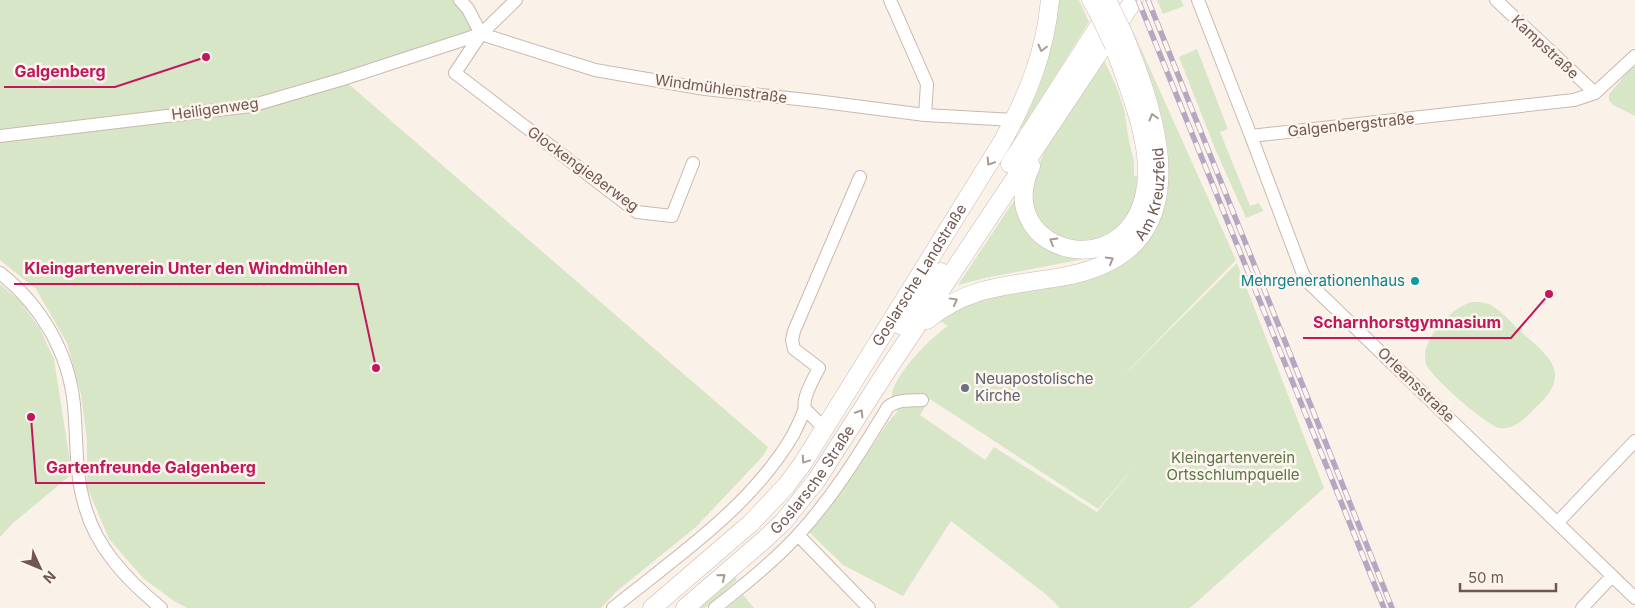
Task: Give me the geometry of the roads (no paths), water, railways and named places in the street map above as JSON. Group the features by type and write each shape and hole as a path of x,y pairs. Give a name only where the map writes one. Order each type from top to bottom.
{"main road":[{"path":"1014,120 1038,66 1047,28 1050,0"},
{"path":"867,359 882,347 941,272 1107,42 1116,0"},
{"path":"915,330 1134,0"},
{"path":"1051,123 1024,186 1023,196 1028,216 1033,226 1049,240 1065,248 1089,250 1111,243 1124,233 1135,219 1144,198 1147,173 1144,147 1136,114 1107,42 1099,4"},
{"name":"Am Kreuzfeld","path":"915,330 934,314 964,296 1001,286 1066,276 1097,267 1123,252 1143,233 1150,222 1159,186 1159,152 1156,128 1149,105 1107,42"},
{"name":"Goslarsche Landstraße","path":"652,608 727,545 769,505 803,463 1001,144 1014,120"},
{"name":"Goslarsche Straße","path":"685,608 766,539 798,504 816,482 915,330"}],"street":[{"path":"460,0 468,9 481,34 516,0"},
{"path":"890,0 927,84 925,116"},
{"path":"1198,0 1251,136"},
{"name":"Kampstraße","path":"1496,0 1594,93"},
{"name":"Glockengießerweg","path":"481,34 455,73 637,212 672,216 693,163"},
{"name":"Windmühlenstraße","path":"481,34 595,70 705,89 816,101 925,116 1014,120"},
{"name":"Heiligenweg","path":"0,136 251,106 344,79 481,34"},
{"path":"1594,93 1635,56"},
{"name":"Galgenbergstraße","path":"1251,136 1574,100 1594,93"},
{"name":"Orleansstraße","path":"1251,136 1303,274 1310,284 1635,598"},
{"path":"613,608 706,532 740,501 763,476 793,435 805,409 804,400 819,368 794,349 792,340 794,331 860,176"},
{"path":"0,273 27,298 44,319 62,356 70,378 80,481 84,503 100,542 117,567 137,588 161,608"},
{"path":"715,608 760,571 798,535 842,480 888,407 894,402 922,400"},
{"path":"805,409 825,429"},
{"path":"1558,522 1635,441"},
{"path":"798,535 869,608"},
{"path":"1582,608 1612,576"}],"railway":[{"path":"1138,0 1384,608"},
{"path":"1148,0 1392,608"}],"place":[{"name":"Galgenberg","path":"206,57"},
{"name":"Mehrgenerationenhaus","path":"1415,281"},
{"name":"Scharnhorstgymnasium","path":"1549,294"},
{"name":"Kleingartenverein Unter den Windmühlen","path":"376,368"},
{"name":"Neuapostolische Kirche","path":"965,388"},
{"name":"Gartenfreunde Galgenberg","path":"31,417"}],"park label":[{"name":"Kleingartenverein Ortsschlumpquelle","path":"1233,466"}]}
